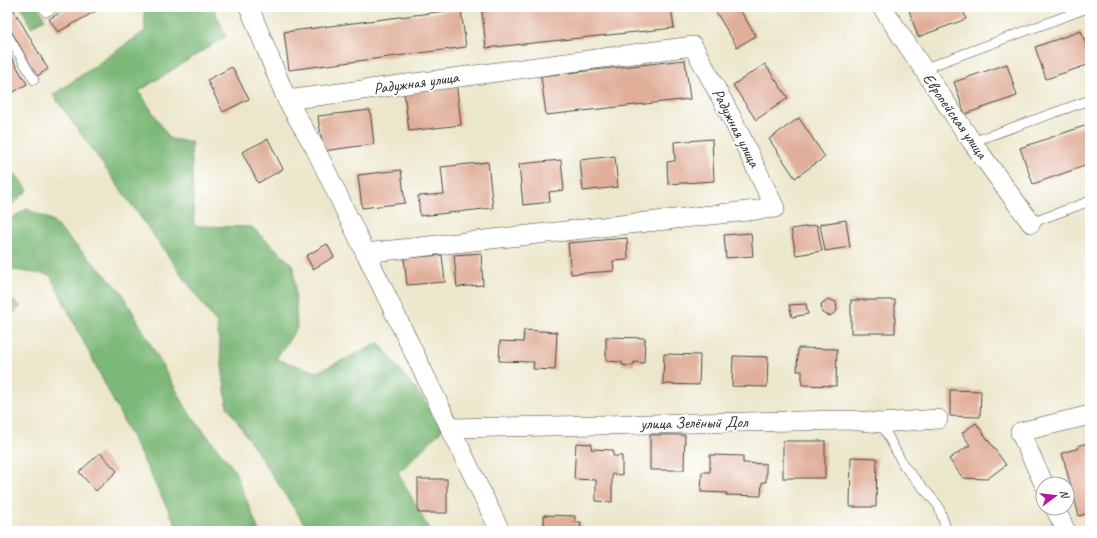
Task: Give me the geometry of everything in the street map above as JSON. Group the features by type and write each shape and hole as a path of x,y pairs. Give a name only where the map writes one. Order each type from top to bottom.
{"street":[{"path":"249,7 287,100 315,148 500,531"},
{"name":"Европейская улица","path":"882,7 972,142 1031,223"},
{"name":"Радужная улица","path":"287,100 692,46 732,118 775,208 365,253"},
{"path":"1040,476 1020,432 1090,415"},
{"name":"улица Зелёный Дол","path":"450,428 849,420 880,423 938,419"},
{"path":"1059,516 1066,531"}],"lane":[{"path":"43,7 46,12 56,7"},
{"path":"923,69 1090,7"},
{"path":"7,34 34,80"},
{"path":"972,142 1090,100"},
{"path":"1031,223 1090,201"},
{"path":"880,423 904,466 938,505 946,531"}],"green space":[{"path":"21,7 38,7 45,19 31,27"},
{"path":"144,7 213,7 226,36 139,91 170,139 191,142 194,226 252,227 294,266 297,328 276,359 317,372 379,343 445,427 398,473 430,531 309,531 227,406 217,324 53,95 145,31"},
{"path":"7,164 28,190 7,209"},
{"path":"27,209 51,220 121,291 189,413 234,469 259,531 179,531 50,275 7,269 7,221"},
{"path":"7,297 21,306 7,320"}],"building":[{"path":"7,7 12,7 48,69 37,76 7,24"},
{"path":"71,7 103,7 58,32 49,19"},
{"path":"521,7 671,7 674,28 486,48 482,11"},
{"path":"713,7 738,7 756,36 737,47"},
{"path":"750,7 759,7 752,11"},
{"path":"908,7 962,7 966,19 918,37"},
{"path":"981,7 991,7 982,10"},
{"path":"461,9 466,47 289,70 284,32"},
{"path":"1081,31 1090,56 1090,64 1046,79 1035,47"},
{"path":"7,50 27,84 12,93 7,84"},
{"path":"685,60 690,99 546,115 541,76"},
{"path":"765,64 788,98 756,120 733,85"},
{"path":"1007,64 1017,96 965,114 954,82"},
{"path":"232,67 249,99 223,112 207,80"},
{"path":"456,80 461,125 409,131 403,85"},
{"path":"370,110 374,144 323,151 318,116"},
{"path":"799,118 825,157 795,178 769,139"},
{"path":"1090,124 1090,164 1033,184 1020,148"},
{"path":"268,139 283,169 258,183 242,152"},
{"path":"712,139 714,181 668,184 667,162 675,161 674,142"},
{"path":"615,156 618,187 583,191 580,160"},
{"path":"561,160 564,190 549,192 550,202 523,205 519,164"},
{"path":"488,162 493,208 420,216 418,196 444,194 441,167"},
{"path":"401,170 405,203 362,208 358,175"},
{"path":"846,220 850,247 825,251 820,224"},
{"path":"817,225 822,251 796,255 791,229"},
{"path":"751,233 753,256 726,258 724,235"},
{"path":"627,238 628,260 613,261 614,271 571,274 568,243"},
{"path":"327,244 334,257 313,269 306,256"},
{"path":"481,253 483,285 457,287 454,255"},
{"path":"442,255 445,282 407,285 404,258"},
{"path":"828,299 836,302 837,311 830,316 822,313 821,304"},
{"path":"851,300 895,300 895,333 851,333"},
{"path":"806,304 808,314 792,317 789,305"},
{"path":"524,330 557,332 555,370 533,369 534,362 499,361 500,341 523,342"},
{"path":"606,337 645,338 644,363 634,362 634,366 622,365 622,362 606,361"},
{"path":"798,348 837,349 836,386 802,385 802,371 797,371"},
{"path":"664,354 700,355 699,385 663,384"},
{"path":"733,356 768,357 767,387 732,386"},
{"path":"950,390 981,391 980,417 950,416"},
{"path":"976,423 1006,465 987,479 963,478 949,459 970,445 962,433"},
{"path":"650,435 685,435 684,470 650,470"},
{"path":"783,441 825,441 825,478 783,478"},
{"path":"1090,442 1090,513 1079,516 1075,501 1075,476 1068,476 1062,453 1079,448 1078,446"},
{"path":"576,443 592,444 591,449 613,450 613,456 622,456 622,475 612,474 612,502 596,501 596,480 574,479"},
{"path":"100,453 117,471 96,491 79,472"},
{"path":"710,455 743,456 743,463 766,464 766,482 762,482 761,496 726,495 727,493 701,492 702,472 710,472"},
{"path":"851,457 877,458 876,507 850,507"},
{"path":"418,479 447,479 447,513 418,513"},
{"path":"544,515 575,516 575,522 581,522 580,531 544,531"}]}
